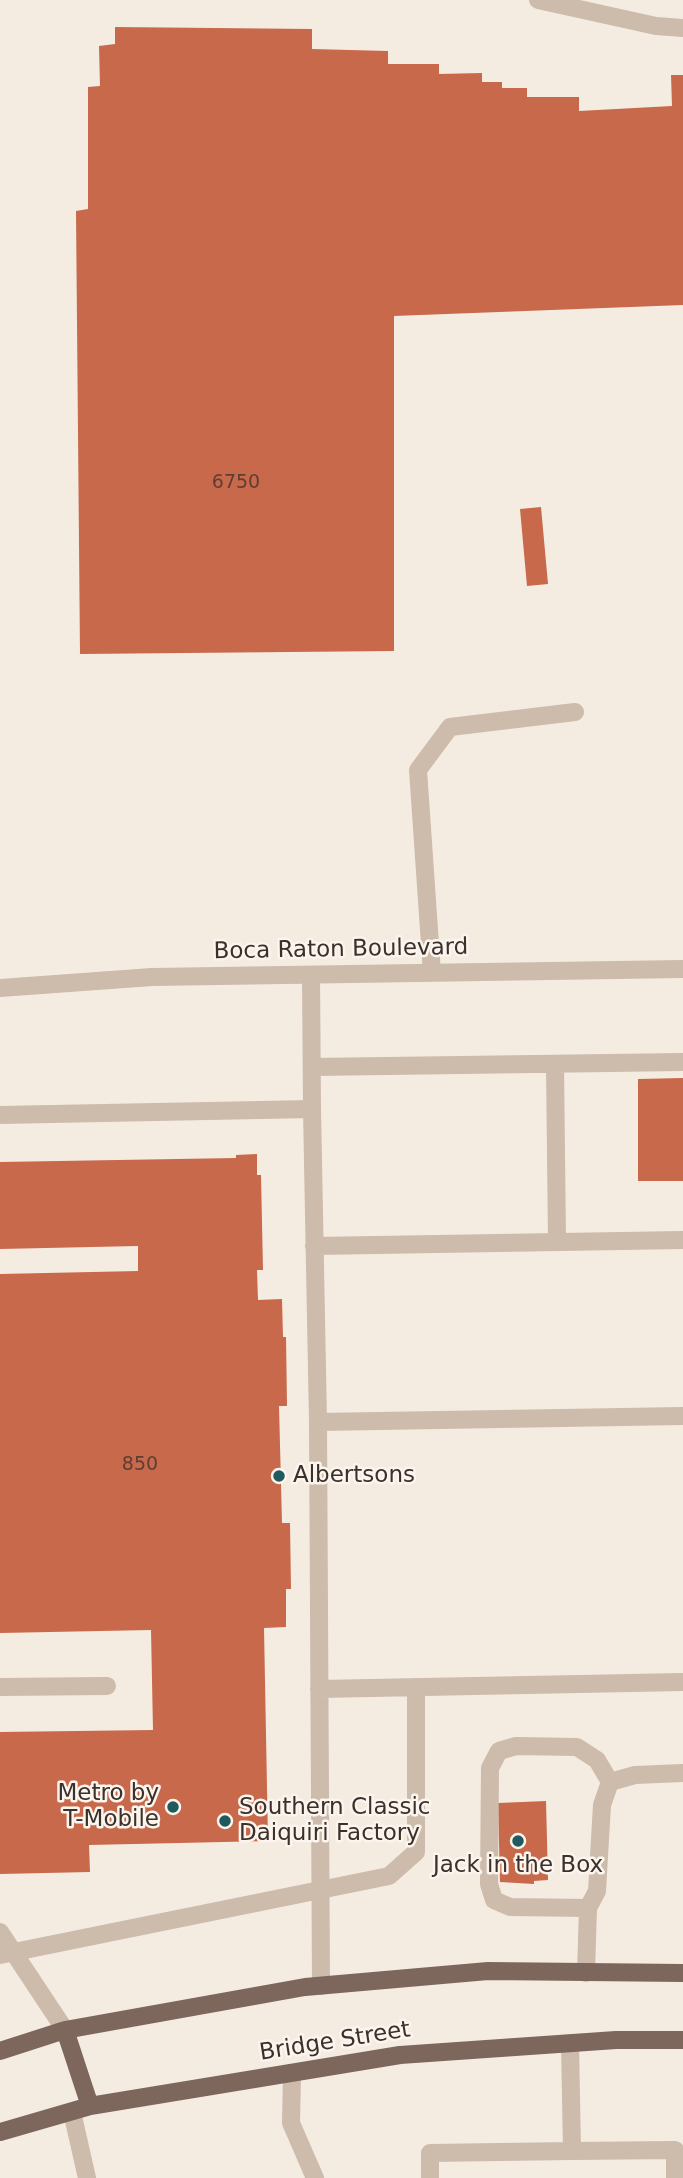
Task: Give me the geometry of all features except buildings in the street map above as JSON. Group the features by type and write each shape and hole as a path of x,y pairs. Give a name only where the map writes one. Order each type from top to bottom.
{"main road":[{"path":"0,2051 65,2030 321,1986 488,1972 683,1973"},
{"path":"65,2030 90,2106"},
{"name":"Bridge Street","path":"0,2132 90,2106 400,2055 616,2039 683,2040"}],"street":[{"path":"538,0 656,26 683,28"},
{"path":"432,973 418,770 450,727 575,712"},
{"name":"Boca Raton Boulevard","path":"0,988 152,977 683,969"},
{"path":"311,975 318,1422 321,1986"},
{"path":"312,1067 683,1062"},
{"path":"555,1064 557,1242"},
{"path":"0,1115 312,1109"},
{"path":"314,1247 683,1240"},
{"path":"318,1422 683,1416"},
{"path":"319,1689 683,1682"},
{"path":"0,1687 107,1686"},
{"path":"7,1953 389,1876 416,1852 416,1687"},
{"path":"586,1973 588,1908 597,1891 602,1805 610,1782 597,1760 577,1747 516,1746 499,1751 490,1768 489,1884 494,1900 510,1906 588,1908"},
{"path":"610,1782 635,1775 683,1773"},
{"path":"0,1932 7,1953 65,2030"},
{"path":"570,2043 572,2151"},
{"path":"292,2073 291,2123 315,2178"},
{"path":"72,2112 87,2178"},
{"path":"430,2178 430,2153 675,2150 674,2178"}],"place":[{"name":"Albertsons","path":"279,1476"},
{"name":"Metro by T-Mobile","path":"173,1807"},
{"name":"Southern Classic Daiquiri Factory","path":"225,1821"},
{"name":"Jack in the Box","path":"518,1841"}]}
